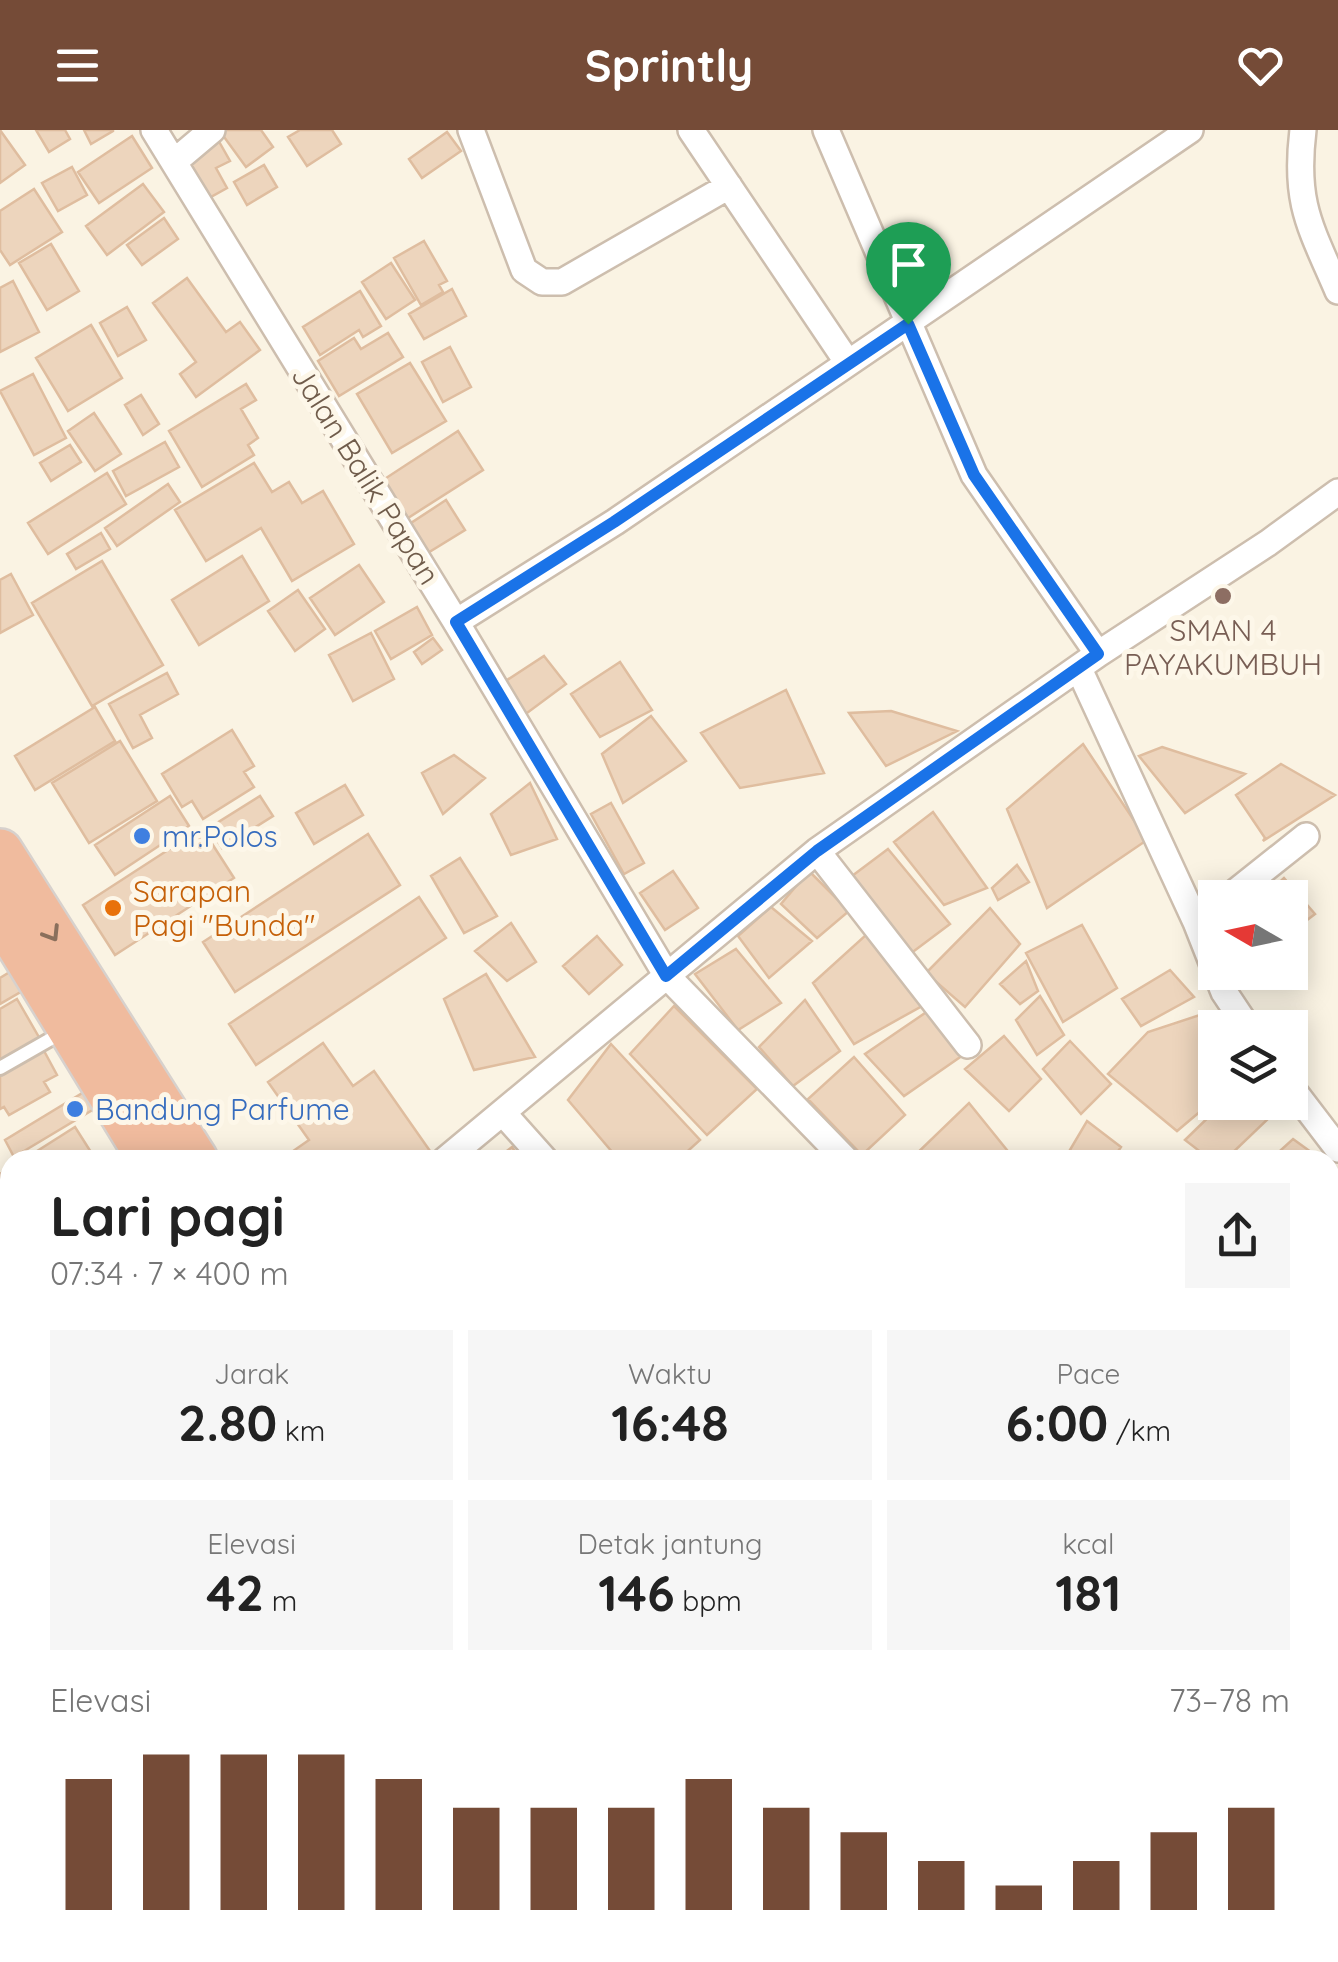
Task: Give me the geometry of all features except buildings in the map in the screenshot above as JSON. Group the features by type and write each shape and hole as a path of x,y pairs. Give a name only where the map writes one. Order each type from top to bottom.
{"highway":[{"path":"0,852 146,1150"},
{"path":"0,913 93,1045 186,1150"}],"street":[{"name":"Jalan Balik Papan","path":"154,130 456,622 666,976 836,1150"},
{"path":"174,162 212,130"},
{"path":"472,130 524,270 542,282 562,282 729,186"},
{"path":"691,130 848,363"},
{"path":"826,130 974,475 1089,661 1198,898"},
{"path":"456,622 614,522 1190,130"},
{"path":"1303,130 1299,163 1302,206 1338,291"},
{"path":"457,1150 817,851 1089,661 1268,544 1338,492"},
{"path":"1251,880 1306,836"},
{"path":"817,851 968,1045"},
{"path":"1308,1110 1338,1149"},
{"path":"503,1113 536,1150"},
{"path":"397,1962 407,1962"}],"lane":[{"path":"0,1068 93,1045"}],"place":[{"name":"SMAN 4 PAYAKUMBUH","path":"1223,596"},
{"name":"mr.Polos","path":"142,836"},
{"name":"Sarapan Pagi \"Bunda\"","path":"113,908"},
{"name":"Bandung Parfume","path":"75,1109"}],"route":[{"path":"908,324 974,475 1098,654 817,851 666,976 456,622 614,522 908,324"}]}
